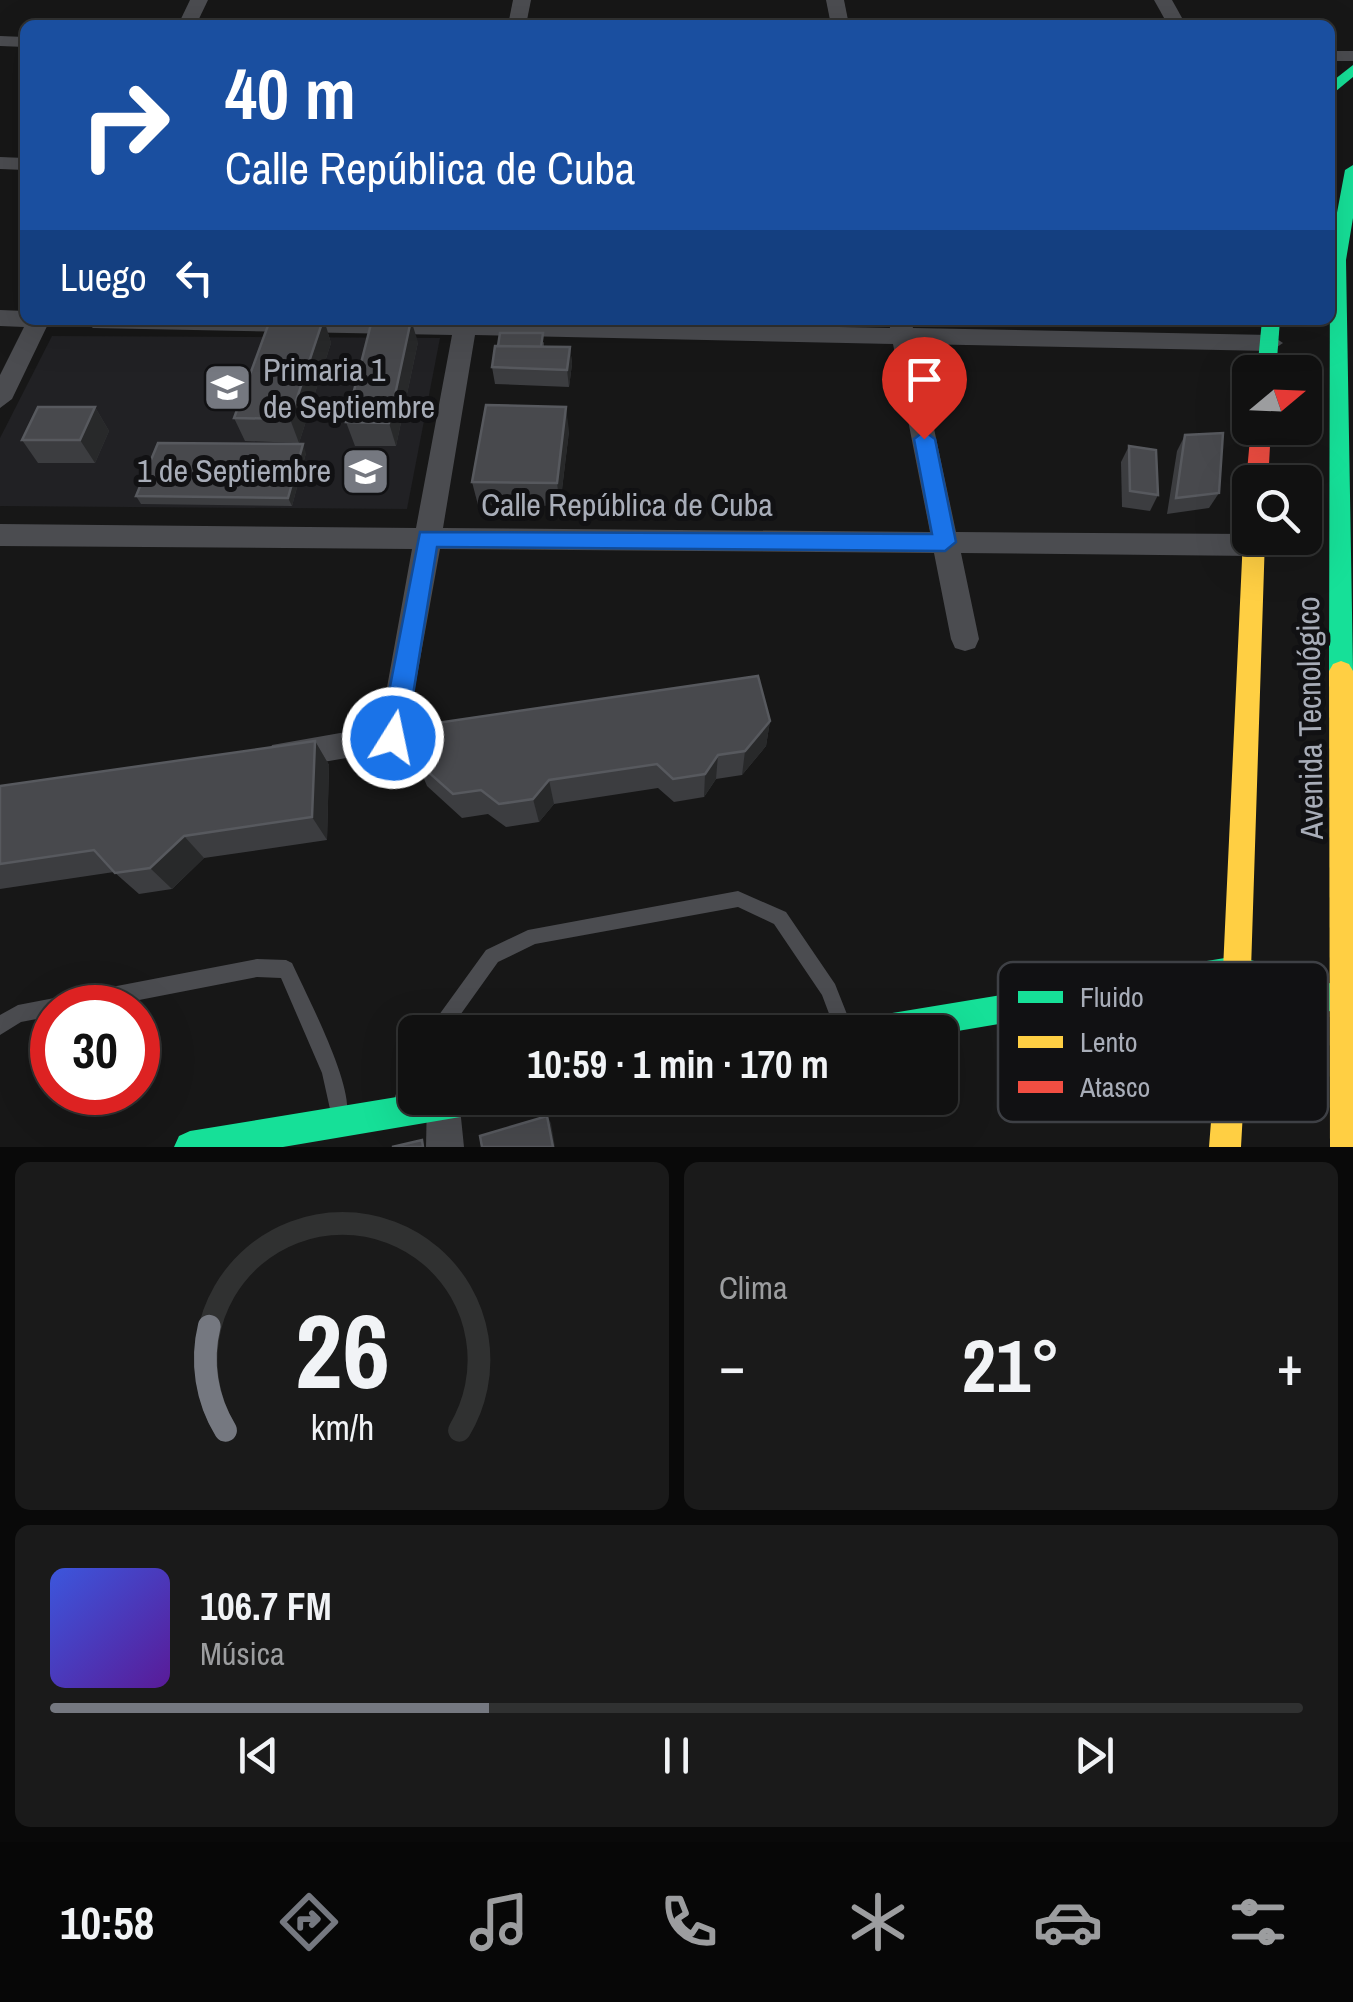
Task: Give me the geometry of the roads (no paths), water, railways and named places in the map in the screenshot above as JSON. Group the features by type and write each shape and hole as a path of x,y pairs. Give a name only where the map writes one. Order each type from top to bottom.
{"main road":[{"name":"Avenida Tecnológico","path":"1346,1147 1350,1004 1337,260 1353,170"},
{"name":"Avenida Tecnológico","path":"1237,962 1253,555"},
{"path":"958,1017 998,1010"},
{"path":"190,1147 398,1112"},
{"name":"Avenida Tecnológico","path":"1225,1147 1227,1122"}],"street":[{"path":"0,399 37,325"},
{"path":"256,759 393,738 465,325"},
{"path":"574,325 1271,331"},
{"path":"902,328 965,639"},
{"name":"Calle República de Cuba","path":"0,535 1232,541"},
{"path":"444,1115 445,1147"}],"lane":[{"path":"449,1015 492,956 534,936 738,899 780,918 828,990 838,1015"},
{"path":"0,1026 18,1014 37,1010 257,968 286,968 331,1073 342,1122"}],"place":[{"name":"Primaria 1 de Septiembre","path":"228,388"},
{"name":"1 de Septiembre","path":"366,471"}]}
